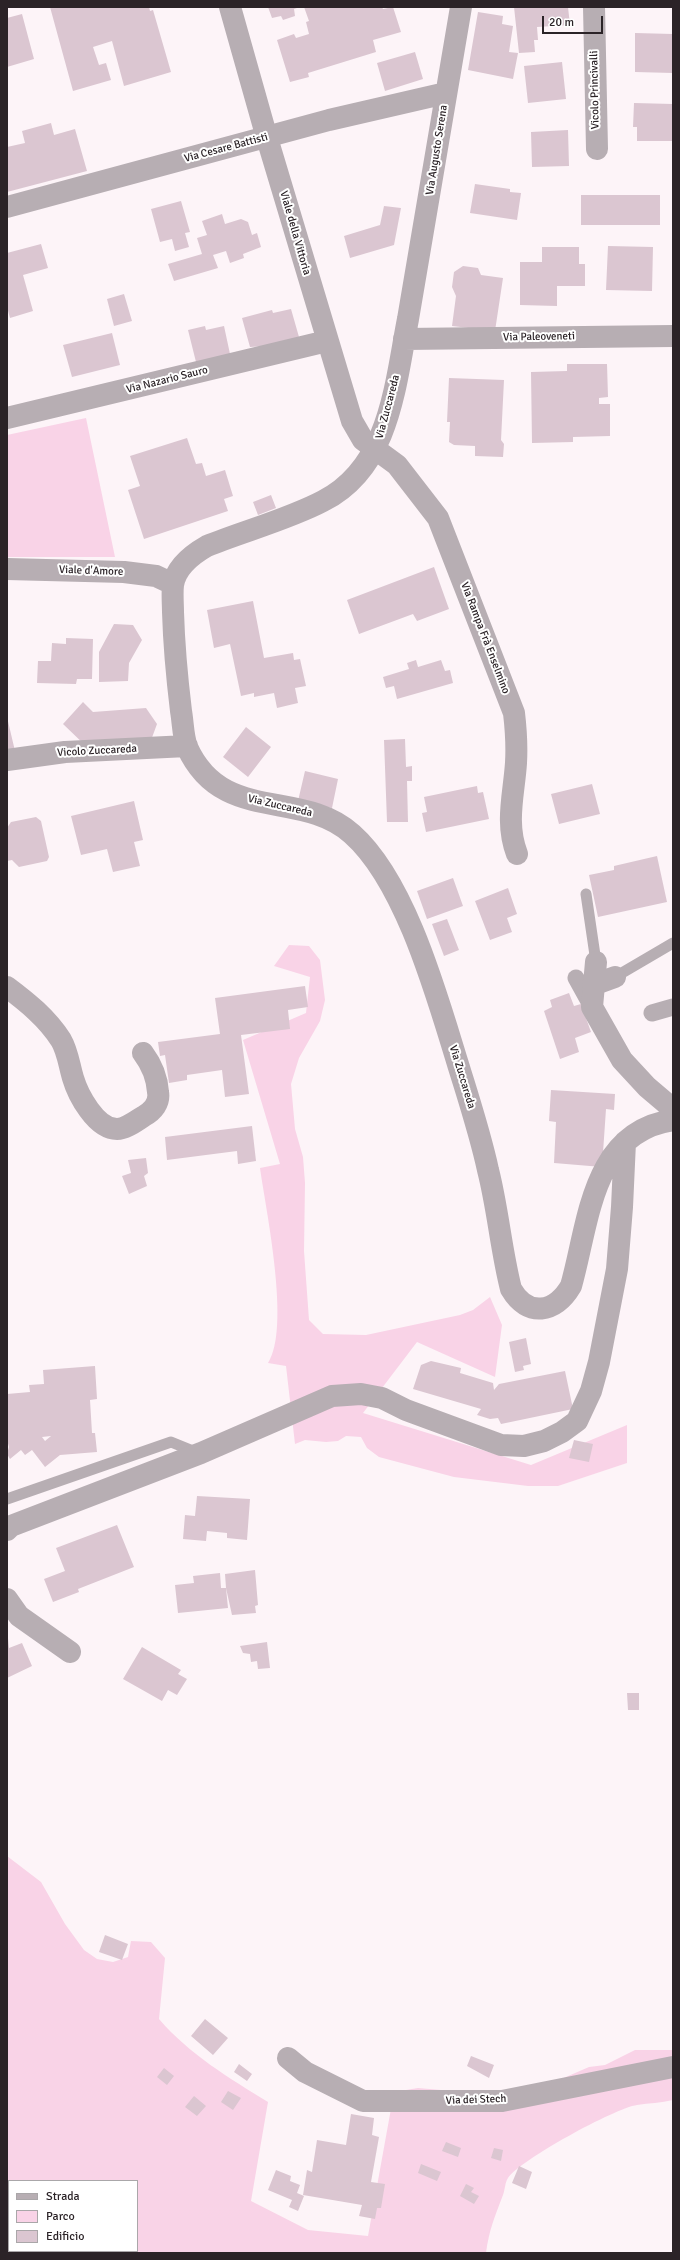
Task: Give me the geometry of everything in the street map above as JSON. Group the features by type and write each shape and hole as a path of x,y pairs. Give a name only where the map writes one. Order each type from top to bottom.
{"street":[{"name":"Viale della Vittoria","path":"230,7 327,342 352,421 363,440 375,451"},
{"name":"Via Augusto Serena","path":"412,293 461,7"},
{"name":"Vicolo Princivalli","path":"594,7 596,149"},
{"name":"Via Cesare Battisti","path":"7,207 267,138 446,93"},
{"name":"Via Zuccareda","path":"412,293 404,339 382,436 375,451 358,474 344,488 323,501 207,546 193,554 183,565 173,584 176,677 187,746 210,780 229,792 254,802 307,810 332,820 350,832 363,844 397,895 430,977 470,1105 488,1169 511,1289 516,1298 526,1306 537,1308 550,1307 565,1296 571,1286 596,1190 604,1170 620,1146"},
{"name":"Via Paleoveneti","path":"404,339 673,336"},
{"name":"Via Nazario Sauro","path":"7,418 327,342"},
{"name":"Via Rampa Frà Enselmino","path":"375,451 397,465 438,518 514,713 517,738 509,817 510,838 517,854"},
{"name":"Viale d'Amore","path":"7,569 124,572 156,576 173,584"},
{"name":"Vicolo Zuccareda","path":"7,760 65,752 187,746"},
{"path":"596,962 584,981 592,1007 622,1060 647,1087 673,1109"},
{"path":"584,981 615,976"},
{"path":"7,986 48,1022 61,1041 73,1079 83,1100 92,1114 105,1126 117,1129 131,1125 152,1111 159,1098 157,1081 151,1063 143,1053"},
{"path":"652,1013 673,1007"},
{"path":"7,1530 11,1526 201,1453 332,1396 353,1394 382,1398 406,1410 501,1445 524,1446 544,1441 562,1432 577,1421 591,1391 610,1312 622,1207 620,1146 645,1128 673,1120"},
{"path":"7,1599 19,1616 70,1652"},
{"name":"Via dei Stech","path":"288,2058 305,2072 363,2101 502,2101 673,2067"}],"lane":[{"path":"586,894 596,962"},
{"path":"615,976 673,943"},
{"path":"7,1499 171,1442 201,1453"}],"green space":[{"path":"86,418 115,557 7,557 7,435"},
{"path":"289,945 309,946 320,960 325,1000 320,1021 299,1058 291,1084 295,1129 303,1157 305,1183 304,1251 309,1320 323,1334 366,1335 460,1315 473,1310 490,1297 502,1325 495,1377 417,1342 363,1413 531,1465 627,1425 627,1463 558,1486 528,1486 454,1477 379,1457 367,1448 361,1437 346,1436 338,1441 326,1442 305,1440 295,1444 286,1366 268,1363 275,1346 277,1297 275,1268 260,1168 280,1164 243,1040 306,1013 310,977 274,966"},
{"path":"7,1856 41,1882 65,1924 84,1950 97,1959 113,1962 128,1957 131,1941 151,1942 165,1958 159,2019 183,2043 210,2065 268,2102 251,2201 308,2230 368,2236 394,2092 418,2088 498,2095 559,2080 589,2067 605,2065 635,2050 673,2050 673,2100 637,2105 609,2115 530,2159 508,2178 491,2230 486,2253 7,2253"}],"building":[{"path":"50,7 149,7 150,11 153,10 171,72 124,86 112,41 93,47 99,65 106,63 111,80 73,91"},
{"path":"268,7 300,7 294,9 295,16 283,20 281,16 272,18"},
{"path":"304,7 382,7 383,9 393,7 401,32 373,40 376,52 308,73 309,77 290,82 277,40 294,34 296,38 309,34 306,22 309,21"},
{"path":"514,7 568,7 570,25 537,27 538,40 534,40 535,52 519,53"},
{"path":"478,12 503,16 502,24 513,26 509,52 518,53 513,79 468,70"},
{"path":"22,14 34,59 7,67 7,18"},
{"path":"635,33 673,34 673,73 635,72"},
{"path":"415,52 423,79 385,91 377,63"},
{"path":"562,62 566,99 528,103 524,66"},
{"path":"634,103 673,104 673,141 637,141 637,127 633,127"},
{"path":"51,123 54,135 75,129 87,171 7,192 7,147 25,143 22,131"},
{"path":"568,130 569,166 532,167 531,132"},
{"path":"475,184 510,189 510,192 521,193 517,220 470,213"},
{"path":"581,195 660,195 660,225 581,225"},
{"path":"181,201 190,232 185,233 189,247 175,251 172,239 160,242 151,209"},
{"path":"384,206 401,208 394,245 350,258 344,236 380,225"},
{"path":"222,214 225,224 241,219 248,222 252,235 257,233 261,247 243,254 244,258 230,263 226,251 213,255 218,268 174,281 168,264 202,254 197,238 207,235 202,221"},
{"path":"41,244 48,268 23,275 33,311 10,318 7,307 7,253"},
{"path":"608,246 653,247 652,291 606,290"},
{"path":"542,247 579,247 579,264 585,264 585,286 557,286 557,306 520,305 520,262 542,262"},
{"path":"463,266 478,268 481,275 503,278 495,331 452,326 456,296 452,287 454,272"},
{"path":"124,294 132,321 114,326 107,299"},
{"path":"291,309 299,337 265,346 250,347 242,318 272,310 273,313"},
{"path":"205,326 206,330 224,326 230,354 196,362 188,330"},
{"path":"112,333 120,365 72,377 63,345"},
{"path":"567,364 607,364 608,397 599,398 599,404 610,404 610,436 573,437 573,442 532,443 531,372 567,371"},
{"path":"449,378 504,380 501,440 504,444 503,457 475,456 475,446 454,445 449,442 450,422 447,422"},
{"path":"187,438 196,464 202,463 206,476 225,470 233,496 224,499 228,511 144,539 128,490 140,486 130,456"},
{"path":"271,495 276,508 258,515 253,502"},
{"path":"434,567 449,609 417,621 413,614 359,634 347,600"},
{"path":"253,601 264,658 293,653 294,660 300,659 306,686 295,688 298,703 277,708 274,693 254,697 254,693 241,696 230,644 214,648 207,610"},
{"path":"114,624 133,625 142,640 129,663 128,681 99,682 99,652"},
{"path":"66,638 93,639 92,679 77,679 76,684 37,683 38,661 51,661 52,643 66,644"},
{"path":"416,660 418,667 441,660 445,671 450,670 453,683 397,699 394,686 386,688 383,677 409,669 407,663"},
{"path":"83,702 93,712 146,708 157,724 150,743 88,748 63,724"},
{"path":"7,717 15,751 7,753"},
{"path":"246,727 271,747 248,777 223,757"},
{"path":"405,739 406,767 412,766 412,781 407,781 408,822 387,822 384,740"},
{"path":"305,771 338,779 332,808 298,801"},
{"path":"592,784 600,814 559,824 551,794"},
{"path":"477,786 478,793 483,792 489,819 426,832 422,813 427,812 424,797"},
{"path":"134,801 143,840 134,842 140,866 113,872 107,849 81,855 71,816"},
{"path":"36,817 41,821 49,857 47,861 19,867 12,860 7,861 7,828 11,822"},
{"path":"657,856 667,902 598,917 589,875 614,870 614,866"},
{"path":"453,878 463,906 427,919 417,891"},
{"path":"508,888 517,914 507,918 512,932 490,940 475,901"},
{"path":"447,919 459,950 444,956 432,924"},
{"path":"305,986 308,1007 288,1010 290,1029 241,1035 249,1094 225,1097 222,1070 187,1075 187,1080 169,1083 165,1055 160,1056 158,1042 220,1034 215,998"},
{"path":"569,993 574,1006 581,1004 591,1032 575,1038 579,1052 560,1059 544,1011 552,1007 550,1000"},
{"path":"551,1090 615,1094 614,1110 606,1109 602,1167 554,1163 556,1122 549,1121"},
{"path":"252,1126 256,1161 238,1164 237,1151 167,1160 165,1137"},
{"path":"146,1158 148,1173 144,1176 147,1186 129,1194 122,1176 131,1173 128,1160"},
{"path":"526,1338 531,1364 523,1366 524,1370 515,1372 509,1342"},
{"path":"431,1361 461,1368 460,1373 493,1383 494,1390 499,1384 565,1371 573,1409 501,1424 498,1418 490,1419 477,1415 481,1409 413,1389 421,1365"},
{"path":"95,1366 97,1399 90,1400 92,1433 95,1433 97,1452 60,1455 45,1467 32,1450 25,1455 21,1450 10,1459 7,1454 9,1447 7,1440 7,1394 30,1392 29,1385 44,1384 43,1370","holes":["51,1436 45,1441 42,1437"]},
{"path":"574,1440 593,1444 589,1462 569,1458"},
{"path":"197,1496 250,1499 247,1540 227,1538 227,1533 207,1531 206,1541 183,1539 185,1515 195,1516"},
{"path":"117,1525 134,1567 78,1589 79,1592 53,1602 44,1579 65,1571 56,1548"},
{"path":"255,1570 258,1605 255,1606 256,1613 232,1615 226,1588 225,1574"},
{"path":"220,1573 221,1588 226,1588 228,1608 178,1613 175,1585 194,1583 193,1576"},
{"path":"7,1628 9,1648 22,1643 32,1666 7,1678"},
{"path":"267,1642 270,1668 258,1669 257,1661 251,1662 250,1654 243,1653 240,1646"},
{"path":"142,1647 181,1670 178,1674 187,1679 177,1695 168,1690 162,1701 123,1679"},
{"path":"627,1693 639,1693 639,1710 628,1710"},
{"path":"105,1935 128,1944 122,1960 99,1952"},
{"path":"205,2019 228,2038 213,2055 191,2036"},
{"path":"471,2056 494,2065 489,2078 467,2066"},
{"path":"239,2064 252,2074 247,2081 234,2072"},
{"path":"164,2068 174,2076 167,2085 157,2077"},
{"path":"228,2091 241,2098 233,2110 221,2102"},
{"path":"194,2096 206,2106 197,2116 185,2107"},
{"path":"351,2114 374,2118 372,2135 379,2137 371,2182 385,2184 381,2208 377,2208 375,2219 359,2216 362,2205 303,2195 307,2170 312,2172 317,2140 346,2145"},
{"path":"446,2142 461,2148 458,2157 442,2151"},
{"path":"494,2148 503,2150 501,2161 491,2158"},
{"path":"421,2164 441,2172 437,2181 418,2173"},
{"path":"519,2166 532,2172 526,2189 512,2183"},
{"path":"276,2170 291,2176 290,2181 300,2185 297,2193 304,2196 298,2211 289,2207 292,2200 268,2190"},
{"path":"466,2184 474,2188 471,2192 479,2196 474,2204 460,2196"}]}
